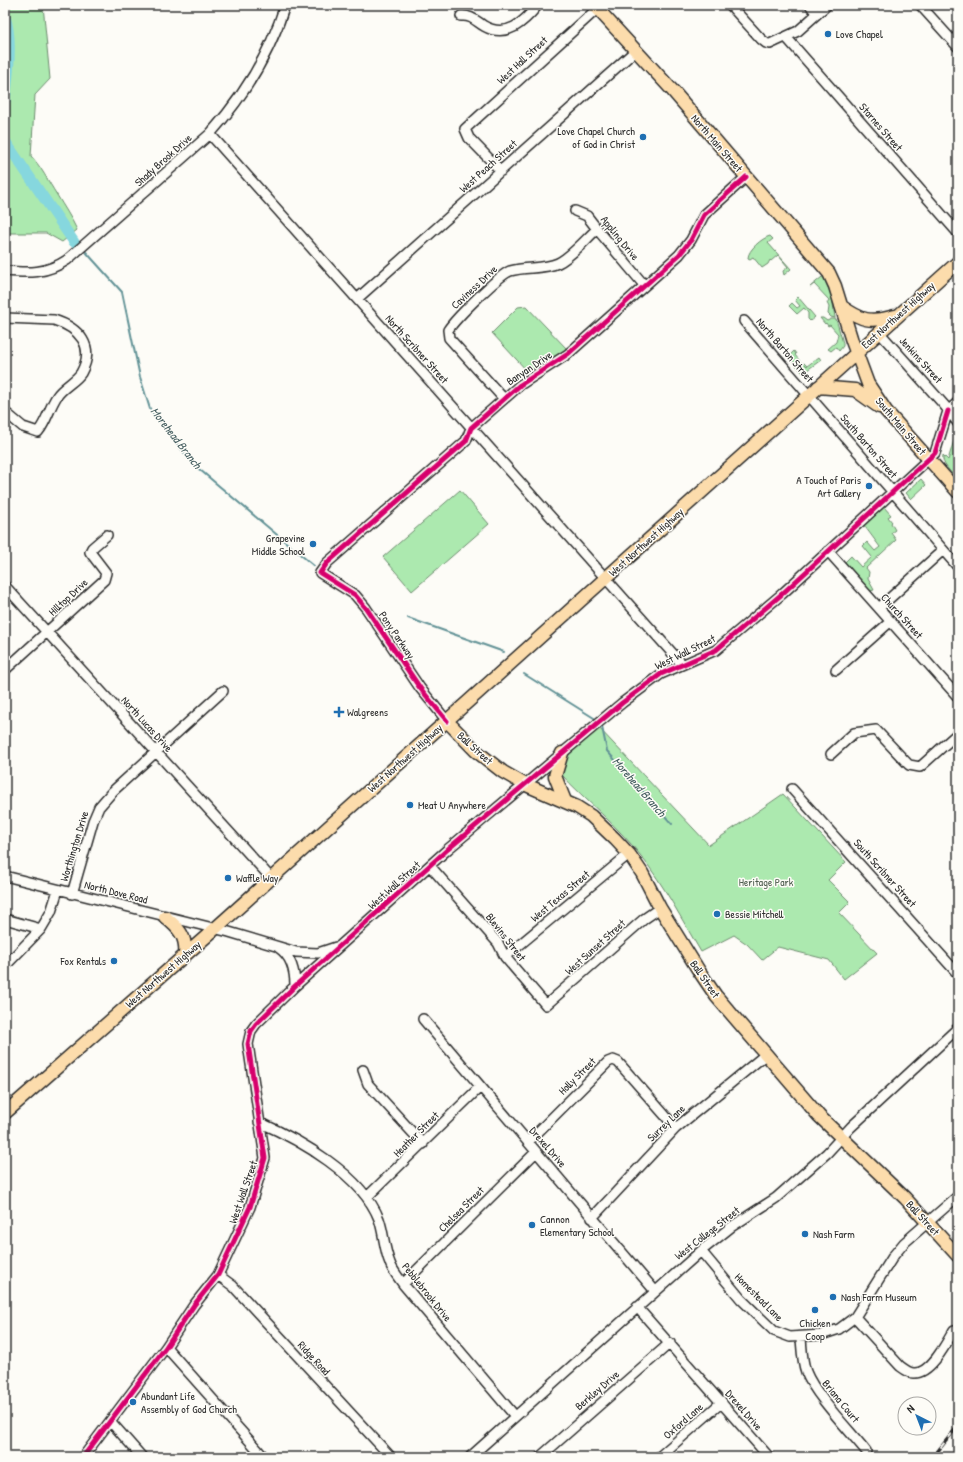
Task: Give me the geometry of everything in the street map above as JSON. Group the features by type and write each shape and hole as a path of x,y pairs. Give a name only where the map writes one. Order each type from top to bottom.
{"main road":[{"name":"North Main Street","path":"595,7 673,92 829,273 836,286 856,353"},
{"name":"East Northwest Highway","path":"856,353 958,262"},
{"path":"841,306 863,320 879,320 898,315"},
{"name":"West Northwest Highway","path":"5,1113 185,955 218,929 271,878 605,580 856,353"},
{"name":"South Main Street","path":"856,353 868,384 886,411 958,492"},
{"path":"814,391 855,390 886,411"},
{"name":"Ball Street","path":"447,720 476,751 503,772 524,784 565,801 591,816 629,854 698,971 716,996 765,1055 841,1139 905,1198 958,1256"},
{"path":"562,753 555,776 565,801"},
{"path":"165,917 180,930 184,937 186,946 185,955"}],"street":[{"name":"Shady Brook Drive","path":"5,271 36,272 49,270 58,266 76,252 210,134 233,108 253,79 285,5"},
{"path":"461,16 467,16 485,27 501,31 510,29 522,22 538,5"},
{"path":"730,5 766,43 776,42 798,30 827,5"},
{"path":"810,5 817,14"},
{"path":"920,5 958,47"},
{"name":"West Hall Street","path":"501,171 469,138 465,129 595,7"},
{"name":"Starnes Street","path":"786,37 958,233"},
{"name":"West Peach Street","path":"357,299 635,51"},
{"name":"North Scribner Street","path":"210,134 605,580"},
{"name":"Banyan Drive","path":"320,573 327,563 466,441 471,428 529,377 568,354 687,247 704,215 746,177"},
{"name":"Appling Drive","path":"575,211 588,216 597,229 644,285"},
{"name":"Caviness Drive","path":"504,399 449,338 448,330 486,291 509,272 526,267 537,268 556,264 597,229"},
{"path":"5,318 54,320 62,322 77,331 86,348 87,356 80,374 63,388 56,398 44,425 38,432 23,427 5,412"},
{"name":"North Barton Street","path":"744,321 814,391"},
{"name":"Jenkins Street","path":"879,332 958,423"},
{"name":"South Barton Street","path":"814,391 892,493 958,567"},
{"path":"948,411 958,402"},
{"name":"West Wall Street","path":"83,1457 166,1347 194,1304 218,1275 250,1207 265,1158 248,1044 251,1031 256,1024 295,986 524,784 647,683 661,674 716,650 730,640 935,453 948,411"},
{"name":"Hilltop Drive","path":"5,670 104,580 106,573 90,552 92,548 107,535"},
{"path":"879,608 943,550"},
{"name":"Church Street","path":"828,551 958,697"},
{"name":"Pony Parkway","path":"320,573 355,595 366,608 420,688 447,720"},
{"path":"605,580 682,664"},
{"name":"North Lucas Drive","path":"5,586 271,878"},
{"path":"836,670 891,621"},
{"name":"Worthington Drive","path":"72,894 92,821 99,807 113,791 223,691"},
{"path":"831,754 854,733 876,730 909,765 920,767 958,733"},
{"name":"South Scribner Street","path":"792,789 958,974"},
{"name":"West Texas Street","path":"505,957 629,854"},
{"name":"Blevins Street","path":"430,866 498,944 505,957 546,1005"},
{"name":"North Dove Road","path":"5,876 72,894 218,929 296,952 318,953 343,944"},
{"path":"5,966 42,929 51,912 58,890"},
{"name":"West Sunset Street","path":"546,1005 644,919 660,908"},
{"path":"5,919 42,929"},
{"path":"276,946 283,951 291,965 295,975 295,986"},
{"name":"Drexel Drive","path":"423,1019 655,1291"},
{"name":"West College Street","path":"470,1457 655,1291 701,1252 731,1227 776,1198 827,1153 958,1028"},
{"name":"Surrey Lane","path":"592,1218 676,1128 765,1055"},
{"name":"Holly Street","path":"528,1142 608,1062 613,1060 618,1062 676,1128"},
{"path":"362,1070 368,1084 423,1144"},
{"name":"Heather Street","path":"367,1197 423,1144 480,1086"},
{"name":"Pebblebrook Drive","path":"259,1122 277,1130 320,1156 349,1178 367,1197 378,1217 390,1264 403,1284 515,1416"},
{"name":"Chelsea Street","path":"403,1284 536,1152"},
{"name":"Homestead Lane","path":"701,1252 741,1299 765,1324 783,1335 801,1338 831,1332 846,1325 855,1317 894,1255 958,1196"},
{"name":"Ridge Road","path":"218,1275 233,1286 391,1457"},
{"name":"Drexel Drive","path":"637,1307 769,1457"},
{"path":"855,1317 900,1366 906,1371 914,1373 924,1370 936,1359 954,1330"},
{"name":"Briana Court","path":"801,1338 802,1354 806,1371 813,1386 866,1451"},
{"name":"Berkley Drive","path":"540,1457 670,1343"},
{"path":"166,1347 264,1457"},
{"name":"Oxford Lane","path":"659,1457 722,1402"},
{"path":"110,1422 142,1457"}],"green space":[{"path":"5,5 43,5 50,79 35,95 31,156 45,175 77,230 62,242 46,233 5,233"},
{"path":"770,236 773,239 768,243 791,269 784,275 783,271 788,267 778,255 762,268 753,257 750,259 748,258 750,251 756,245 763,239"},
{"path":"822,277 824,277 832,297 835,318 828,314 829,307 827,303 829,300 814,284 810,287"},
{"path":"798,297 815,317 810,321 808,319 808,313 804,308 797,314 789,306 792,303 797,308 800,306 795,300"},
{"path":"526,306 567,349 528,372 492,333 518,307"},
{"path":"820,318 827,321 836,319 843,343 843,346 839,351 836,347 831,351 828,349 836,342 838,334 830,325 828,326 826,323 825,324"},
{"path":"794,351 796,354 795,355 802,364 804,363 807,366 819,357 821,360 803,373 790,358 790,355"},
{"path":"955,437 958,441 958,480 947,468 943,458 943,455 948,460"},
{"path":"921,479 926,485 911,499 906,493"},
{"path":"460,490 489,524 412,591 383,557"},
{"path":"883,506 891,515 888,517 895,530 891,533 896,540 866,568 869,572 868,579 874,590 870,591 844,563 851,556 861,567 872,557 863,546 867,542 875,551 880,547 863,524"},
{"name":"Heritage Park","path":"598,727 709,845 783,794 846,862 828,880 850,902 839,913 877,953 844,979 829,960 778,947 762,960 747,944 734,935 701,952 665,891 641,856 612,823 560,773 560,763"}],"waterway":[{"name":"Morehead Branch","path":"5,18 9,36 5,100"},
{"name":"Morehead Branch","path":"5,141 74,242"},
{"name":"Morehead Branch","path":"86,252 122,292 140,377 150,409 193,464 314,566"},
{"name":"Morehead Branch","path":"408,618 504,652"},
{"name":"Morehead Branch","path":"524,674 594,718"},
{"name":"Morehead Branch","path":"602,727 607,751 672,824"}],"railway":[{"path":"933,1457 958,1426"}],"cycle path":[{"path":"447,721 420,688 366,608 355,595 320,573 327,563 466,441 471,428 520,385 568,354 679,255 691,240 704,215 746,177"},
{"path":"83,1457 166,1347 194,1305 218,1275 250,1207 265,1158 248,1044 251,1031 256,1024 295,986 448,849 622,703 661,674 716,650 782,594 935,453 948,411"}],"place":[{"name":"Love Chapel","path":"828,34"},
{"name":"Love Chapel Church of God in Christ","path":"643,137"},
{"name":"A Touch of Paris Art Gallery","path":"869,486"},
{"name":"Grapevine Middle School","path":"313,544"},
{"name":"Walgreens","path":"339,712"},
{"name":"Meat U Anywhere","path":"410,805"},
{"name":"Waffle Way","path":"228,878"},
{"name":"Bessie Mitchell","path":"717,914"},
{"name":"Fox Rentals","path":"114,961"},
{"name":"Cannon Elementary School","path":"532,1225"},
{"name":"Nash Farm","path":"805,1234"},
{"name":"Nash Farm Museum","path":"833,1297"},
{"name":"Chicken Coop","path":"815,1310"},
{"name":"Abundant Life Assembly of God Church","path":"133,1402"}]}
